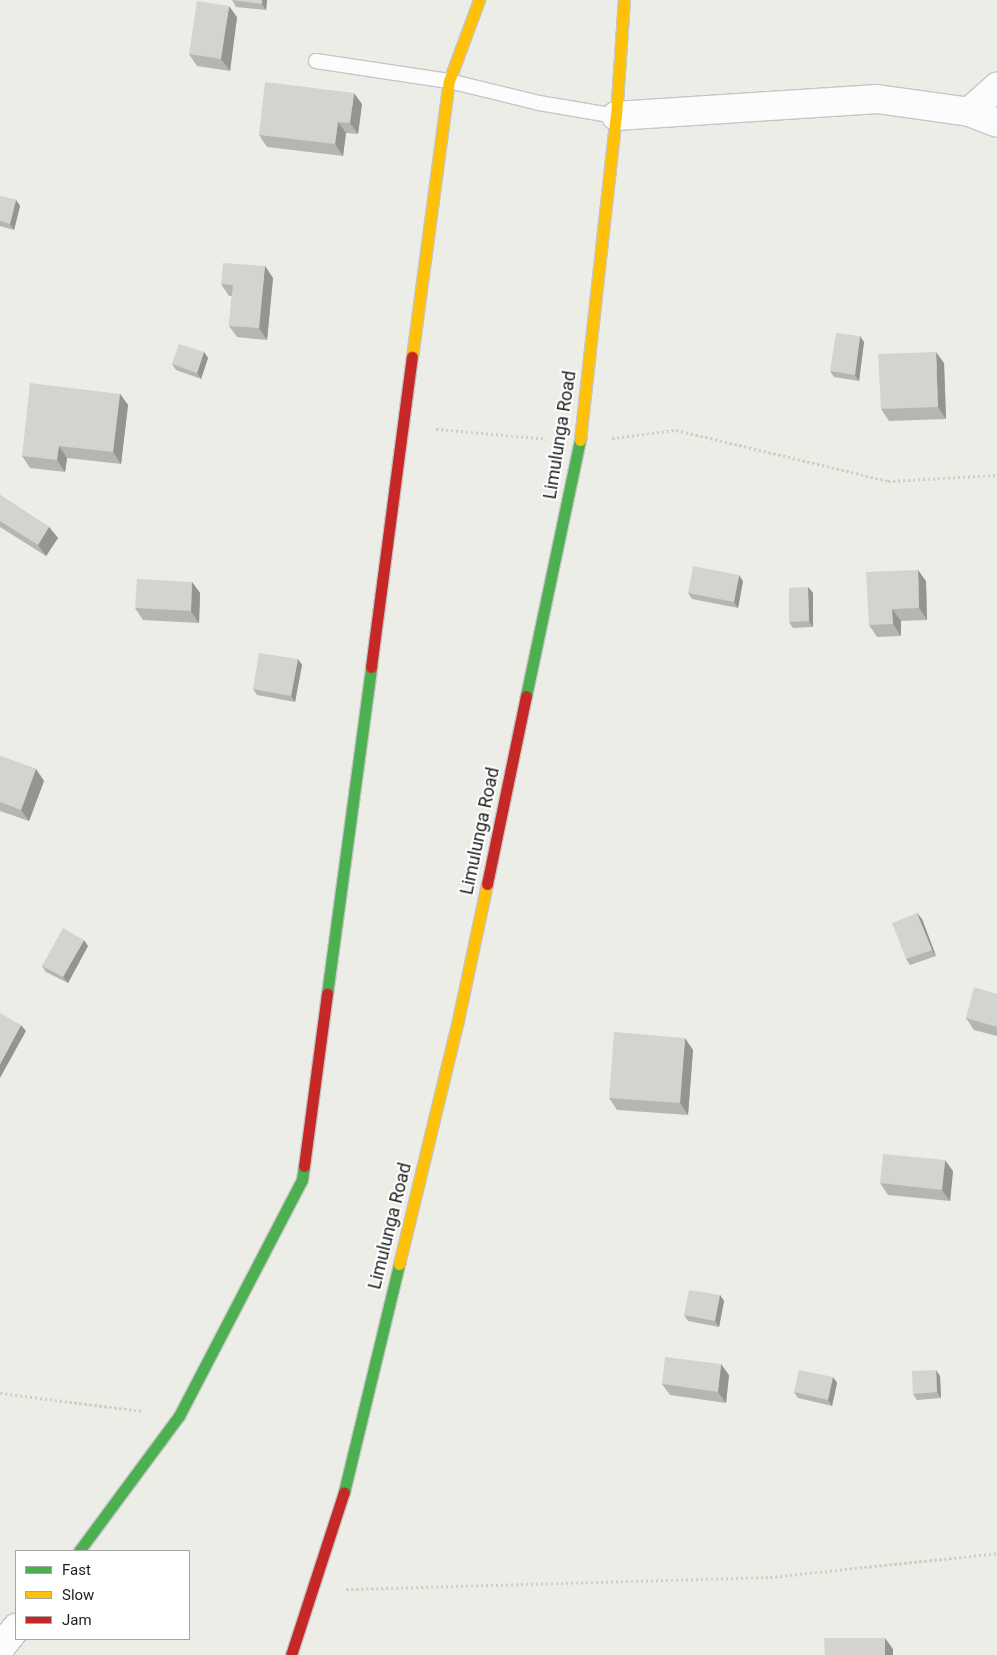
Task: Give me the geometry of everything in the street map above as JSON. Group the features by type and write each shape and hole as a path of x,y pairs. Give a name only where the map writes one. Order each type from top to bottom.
{"main road":[{"path":"80,1550 180,1416 302,1180 449,81 479,0"},
{"name":"Limulunga Road","path":"292,1655 311,1590 341,1503 458,1020 580,442 616,116 624,0"}],"street":[{"path":"969,112 997,87"},
{"path":"616,116 877,99 969,112 997,123"},
{"path":"0,1648 15,1629"}],"lane":[{"path":"316,60 449,81 538,103 616,116"}],"path":[{"path":"403,426 580,442 676,430 888,482 997,475"},
{"path":"0,1393 180,1416"},
{"path":"311,1590 770,1577 997,1554"}],"building":[{"path":"232,0 262,0 262,4"},
{"path":"197,1 229,6 221,59 189,54"},
{"path":"265,82 354,93 350,123 338,122 335,144 259,135"},
{"path":"0,196 16,200 10,224 0,221"},
{"path":"223,263 265,266 259,328 229,326 233,285 221,284"},
{"path":"836,333 860,336 855,375 830,371"},
{"path":"179,344 204,352 197,373 172,364"},
{"path":"936,352 938,407 881,409 878,354"},
{"path":"30,383 120,394 113,452 59,446 57,460 22,456"},
{"path":"0,495 49,527 38,545 0,521"},
{"path":"693,566 739,575 734,602 688,593"},
{"path":"918,570 919,608 892,609 893,624 869,625 866,572"},
{"path":"137,579 192,582 191,611 135,608"},
{"path":"808,587 809,621 789,622 789,588"},
{"path":"259,653 298,659 291,696 253,689"},
{"path":"0,756 36,769 21,810 0,802"},
{"path":"917,913 932,950 906,959 892,923"},
{"path":"63,928 84,940 63,977 42,966"},
{"path":"974,987 997,994 997,1027 966,1018"},
{"path":"0,1013 21,1025 0,1064"},
{"path":"614,1032 685,1038 680,1103 609,1098"},
{"path":"883,1154 945,1160 942,1190 880,1183"},
{"path":"689,1290 720,1295 715,1321 684,1315"},
{"path":"665,1357 721,1364 718,1392 662,1384"},
{"path":"799,1370 833,1377 828,1400 794,1392"},
{"path":"936,1370 937,1392 913,1394 912,1371"},
{"path":"824,1638 885,1638 885,1655 825,1655"}],"traffic: fast":[{"path":"526,696 580,440"},
{"path":"327,994 371,667"},
{"path":"80,1550 179,1416 302,1180 304,1166"},
{"path":"344,1492 399,1264"}],"traffic: slow":[{"path":"412,357 449,81 479,0"},
{"path":"580,440 616,116 624,0"},
{"path":"399,1264 458,1020 487,884"}],"traffic: jam":[{"path":"371,667 412,357"},
{"path":"487,884 526,696"},
{"path":"304,1166 327,994"},
{"path":"291,1655 344,1492"}]}
